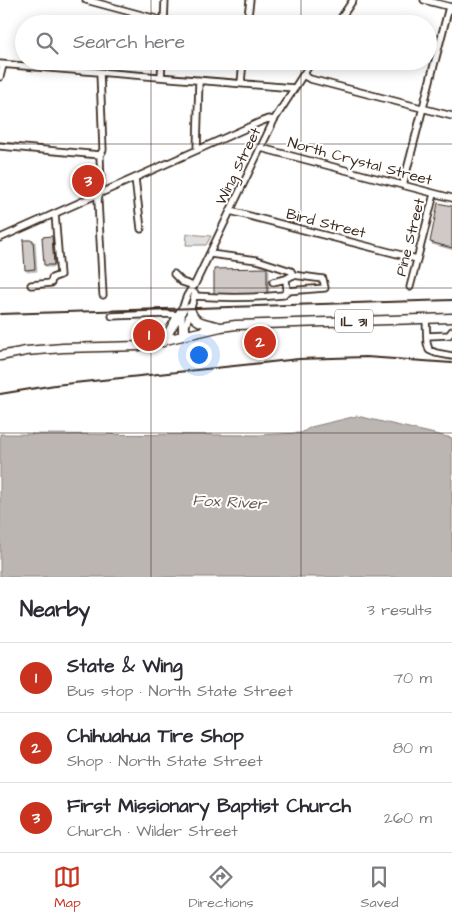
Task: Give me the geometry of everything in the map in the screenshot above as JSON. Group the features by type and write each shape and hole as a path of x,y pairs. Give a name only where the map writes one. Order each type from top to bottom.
{"main road":[{"path":"163,342 184,311 198,321 221,327"},
{"name":"IL 31","path":"0,356 44,349 140,346 221,327 452,318"}],"street":[{"path":"86,0 139,15"},
{"path":"164,15 165,0"},
{"path":"248,15 250,0"},
{"path":"343,15 352,0"},
{"path":"424,0 451,7"},
{"name":"Pine Street","path":"437,58 451,7"},
{"path":"0,77 2,64 15,65"},
{"path":"76,70 294,88"},
{"path":"161,70 161,77"},
{"path":"241,83 242,70"},
{"name":"Wing Street","path":"184,335 184,311 190,290 194,286 210,254 274,120 306,70"},
{"name":"Pine Street","path":"403,185 434,70"},
{"path":"100,72 103,150 100,155 101,185 98,194 104,294"},
{"path":"303,75 310,79 452,116"},
{"path":"197,150 199,80"},
{"name":"North Crystal Street","path":"0,238 260,122 268,119 274,120"},
{"path":"0,146 100,155"},
{"name":"North Crystal Street","path":"261,148 452,198"},
{"path":"135,178 141,228"},
{"name":"Pine Street","path":"410,287 434,194"},
{"name":"Bird Street","path":"230,211 417,259"},
{"path":"31,285 51,283 52,278 60,276 55,214"},
{"path":"210,254 257,260 291,271 293,275"},
{"path":"174,274 182,282 194,286"},
{"path":"194,296 218,298 269,296 284,295 287,291 325,288 324,279 293,275 273,282"},
{"path":"286,279 287,291"},
{"name":"Wing Street","path":"184,311 194,296 194,286"},
{"path":"112,316 165,314 184,311"},
{"path":"426,319 429,350 452,356"},
{"path":"427,336 449,335 452,331"}],"shaded area":[{"path":"187,234 211,236 206,245 186,245"}],"water":[{"name":"Fox River","path":"357,416 452,438 452,577 0,577 0,434 260,435 301,433 311,427"}],"building":[{"path":"438,203 452,206 452,248 430,242"},
{"path":"52,236 54,265 44,265 42,237"},
{"path":"23,240 33,240 35,269 25,270"},
{"path":"267,268 267,293 214,295 214,269"},
{"path":"255,332 265,332 266,351 255,351"}],"railway":[{"path":"0,314 452,300"},
{"path":"0,394 55,385 299,359 366,357 452,363"}],"place":[{"name":"First Missionary Baptist Church","path":"88,181"},
{"name":"State & Wing","path":"149,335"},
{"name":"Chihuahua Tire Shop","path":"260,342"}]}
